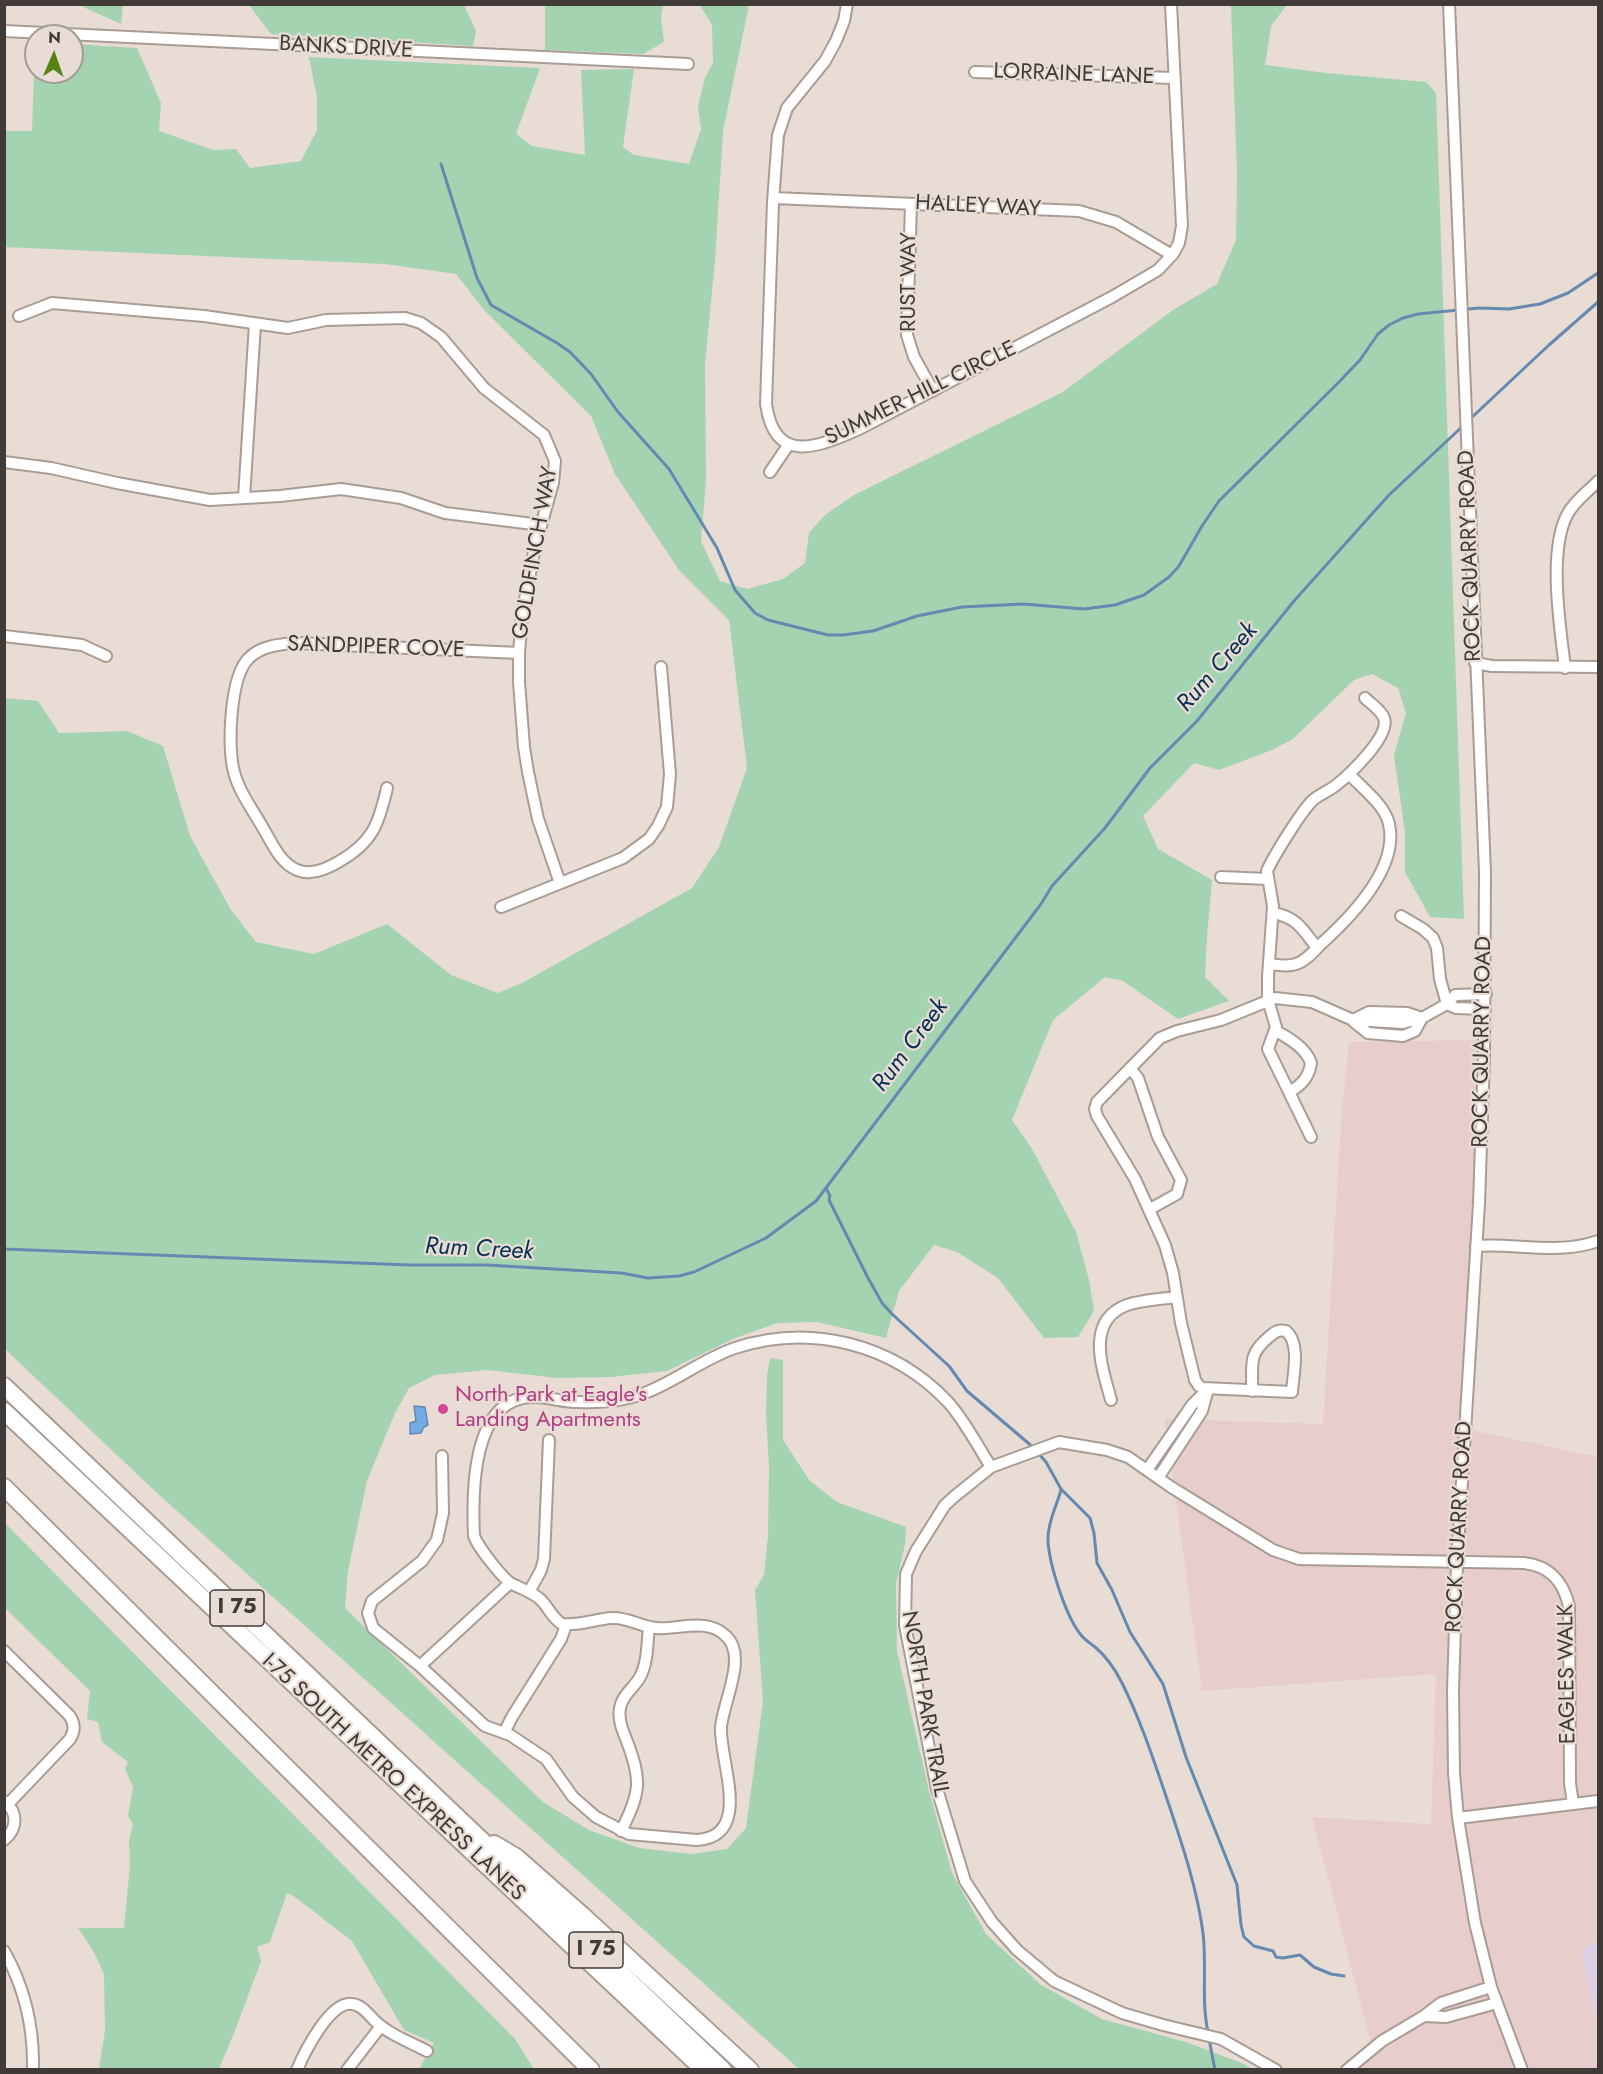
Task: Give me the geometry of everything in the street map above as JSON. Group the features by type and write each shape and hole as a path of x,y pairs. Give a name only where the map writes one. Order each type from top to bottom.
{"highway":[{"name":"I 75","path":"4,1386 723,2070"},
{"name":"I-75 SOUTH METRO EXPRESS LANES","path":"4,1411 704,2070"},
{"path":"4,1487 591,2070"},
{"path":"469,1830 516,1857 641,1968 750,2070"}],"street":[{"path":"770,472 789,444 772,428 765,404 778,135 787,108 825,61 836,41 844,21 847,4"},
{"name":"SUMMER HILL CIRCLE","path":"789,444 800,448 833,441 1112,297 1158,270 1172,255 1179,243 1182,226 1171,4"},
{"name":"ROCK QUARRY ROAD","path":"1449,4 1485,872 1486,994 1476,1246 1457,1563 1453,1690 1458,1818 1475,1923 1491,1987 1522,2070"},
{"name":"BANKS DRIVE","path":"4,31 688,64"},
{"name":"LORRAINE LANE","path":"975,72 1174,78"},
{"name":"HALLEY WAY","path":"774,198 1086,213 1122,224 1172,255"},
{"name":"RUST WAY","path":"911,204 907,335 914,357 933,391"},
{"name":"GOLDFINCH WAY","path":"19,316 51,303 204,316 288,328 326,320 405,318 421,323 441,337 484,388 544,435 555,461 553,483 525,596 519,653 522,726 528,772 538,819 560,883"},
{"path":"244,498 255,324"},
{"path":"4,462 51,468 210,500 280,496 342,489 401,498 445,513 541,525"},
{"path":"1565,668 1557,577 1560,534 1566,516 1573,506 1599,481"},
{"path":"4,636 82,645 106,656"},
{"name":"SANDPIPER COVE","path":"387,788 380,820 359,848 335,864 320,870 308,872 290,866 273,846 241,791 232,765 233,707 239,676 248,658 263,648 296,643 519,653"},
{"path":"1475,663 1492,666 1599,667"},
{"path":"501,907 623,858 649,839 658,826 667,807 670,774 661,667"},
{"path":"1311,1137 1268,1049 1276,1031 1276,1022 1268,1000 1273,901 1268,868 1308,805 1349,774 1374,746 1385,725 1383,715 1365,698"},
{"path":"1269,964 1295,965 1317,948 1358,909 1390,851 1390,829 1387,816 1349,774"},
{"path":"1221,877 1268,879"},
{"path":"1273,913 1294,920 1317,948"},
{"path":"1401,916 1424,928 1433,938 1437,948 1440,979 1447,1004"},
{"path":"1252,1391 1253,1358 1256,1349 1277,1331 1286,1331 1291,1335 1294,1343 1292,1392 1252,1391 1201,1388 1195,1380 1181,1323 1171,1264 1150,1209 1135,1179 1097,1116 1095,1109 1099,1098 1160,1038 1177,1031 1221,1020 1279,997 1312,1002 1353,1020 1368,1033 1403,1036 1415,1031 1422,1018 1447,1004 1455,995 1486,994"},
{"path":"1447,1004 1456,1008 1485,1009"},
{"path":"1353,1020 1369,1012 1407,1013 1422,1018"},
{"path":"1276,1031 1308,1055 1311,1063 1306,1078 1298,1087 1289,1092"},
{"path":"1130,1068 1138,1078 1156,1132 1181,1180 1177,1194 1150,1209"},
{"path":"1476,1246 1552,1248 1586,1245 1599,1241"},
{"path":"1111,1400 1099,1350 1100,1336 1106,1323 1116,1312 1127,1305 1177,1297"},
{"path":"442,1456 443,1513 437,1540 422,1561 372,1600 368,1609 371,1623 377,1632 420,1666 484,1726 504,1733 546,1759 579,1803 596,1817 633,1835 704,1839 716,1834 723,1827 729,1808 729,1784 722,1750 721,1729 724,1705 734,1671 734,1646 727,1636 713,1627 700,1625 675,1628 649,1627 619,1618 566,1625 555,1619 544,1603 529,1592 510,1583 481,1549 474,1536 479,1449 484,1433 507,1404 518,1398 536,1397 578,1402 622,1399 645,1393 733,1349 787,1337 823,1339 858,1346 905,1366 949,1404 991,1467"},
{"path":"1147,1470 1192,1405 1208,1389"},
{"path":"1158,1478 1202,1411 1208,1389"},
{"path":"529,1592 539,1575 544,1560 549,1440"},
{"name":"NORTH PARK TRAIL","path":"1276,2070 1221,2039 1122,2013 1054,1981 1011,1943 992,1922 965,1881 937,1789 904,1625 906,1574 916,1551 945,1505 991,1467 1059,1442 1107,1450 1128,1457 1273,1550 1299,1559 1396,1559 1457,1563"},
{"name":"EAGLES WALK","path":"1457,1563 1529,1564 1548,1571 1563,1587 1569,1606 1570,1619 1570,1783 1573,1804"},
{"path":"420,1666 510,1583"},
{"path":"504,1733 561,1639 566,1625"},
{"path":"621,1831 634,1805 638,1783 635,1761 620,1722 620,1708 626,1694 641,1676 646,1661 649,1627"},
{"path":"4,1840 13,1831 15,1823 13,1811 6,1803 70,1739 74,1728 69,1715 5,1652"},
{"path":"1458,1818 1599,1801"},
{"path":"4,1950 19,1980 26,2001 33,2070"},
{"path":"1347,2070 1382,2041 1441,2003 1491,1987"},
{"path":"1424,2016 1446,2017 1497,2003"},
{"path":"297,2070 315,2035 339,2007 349,2004 357,2006 381,2026 427,2051"},
{"path":"347,2070 356,2055 381,2026"}],"shaded area":[{"path":"1479,1040 1466,1429 1598,1457 1598,1940 1581,1951 1598,2024 1598,2069 1342,2069 1371,2043 1312,1817 1431,1824 1436,1674 1202,1691 1165,1419 1323,1424 1341,1122 1349,1042"},
{"path":"1598,1940 1598,2024 1581,1951"}],"green space":[{"path":"79,5 123,5 121,24 81,6"},
{"path":"249,5 464,5 476,31 473,46 271,34"},
{"path":"545,5 663,5 661,18 664,42 643,54 545,50"},
{"path":"700,5 749,5 723,131 715,261 705,364 706,479 701,541 720,581 747,589 783,579 805,563 809,533 825,515 854,495 1063,392 1173,310 1217,284 1236,240 1237,175 1231,5 1305,5 1286,6 1271,26 1265,65 1426,82 1436,93 1464,919 1430,917 1405,872 1405,832 1394,755 1406,713 1398,688 1372,674 1354,680 1293,739 1272,750 1219,770 1194,763 1143,816 1158,849 1212,880 1205,977 1229,1001 1178,1019 1123,981 1105,977 1053,1020 1012,1120 1031,1147 1076,1232 1089,1280 1094,1311 1078,1337 1044,1338 998,1278 957,1252 934,1245 899,1291 886,1338 817,1322 777,1323 733,1339 667,1371 611,1377 557,1378 487,1370 435,1375 409,1388 395,1413 367,1481 348,1571 345,1608 543,1802 589,1830 639,1848 691,1854 727,1849 746,1828 763,1701 755,1590 764,1575 768,1536 767,1376 770,1358 783,1360 783,1440 810,1481 837,1502 906,1527 905,1544 896,1584 897,1651 929,1791 952,1873 986,1934 1041,1985 1102,2019 1189,2043 1252,2069 799,2069 157,1493 5,1349 5,698 38,701 59,733 127,731 163,746 190,836 231,910 256,942 314,954 387,924 451,975 498,993 522,983 692,888 719,847 747,768 729,620 679,570 615,474 591,416 485,311 456,274 385,264 5,247 5,131 32,131 34,84 84,84 84,45 137,48 161,103 159,131 213,150 236,149 250,168 301,161 317,130 317,98 309,57 540,68 516,134 532,146 585,155 581,70 634,69 623,147 634,155 689,164 701,129 698,106 705,78 713,63 712,25"},
{"path":"4,1522 515,2039 534,2069 419,2069 434,2043 404,2030 352,1941 287,1893 270,1942 257,1947 261,1961 219,2069 99,2069 105,2030 104,1974 94,1952 78,1928 124,1928 130,1865 129,1840 133,1824 128,1816 133,1787 125,1769 128,1762 102,1742 98,1722 87,1719 90,1691 5,1608"}],"water":[{"path":"414,1406 425,1407 428,1425 421,1433 410,1434 410,1423 416,1421"}],"waterway":[{"path":"441,164 477,278 491,305 557,343 570,352 591,374 618,412 669,469 717,548 735,590 755,613 768,620 828,635 873,631 917,616 962,607 1023,604 1084,609 1115,605 1144,595 1169,577 1179,566 1219,501 1339,382 1360,360 1378,334 1389,325 1418,314 1479,308 1509,309 1540,304 1568,293 1598,273"},
{"name":"Rum Creek","path":"1469,420 1598,302"},
{"name":"Rum Creek","path":"4,1249 409,1265 487,1265 621,1273 648,1278 679,1276 694,1272 766,1238 816,1201 1041,904 1052,886 1105,828 1150,768 1197,721 1294,601 1389,495 1464,425"},
{"path":"826,1188 830,1196 829,1200 882,1303 949,1366 967,1391 1034,1448"},
{"path":"1038,1453 1046,1462 1061,1489 1090,1518 1097,1563 1112,1590 1130,1632 1163,1684 1186,1757 1237,1885 1244,1937 1254,1946 1273,1951 1276,1957 1300,1955 1314,1967 1331,1974 1344,1976"},
{"path":"1061,1490 1048,1532 1054,1574 1075,1627 1107,1659 1122,1683 1141,1727 1168,1802 1197,1899 1203,1933 1208,2032"},
{"path":"1209,2039 1215,2070"}],"place":[{"name":"North Park at Eagle's Landing Apartments","path":"443,1409"}]}
